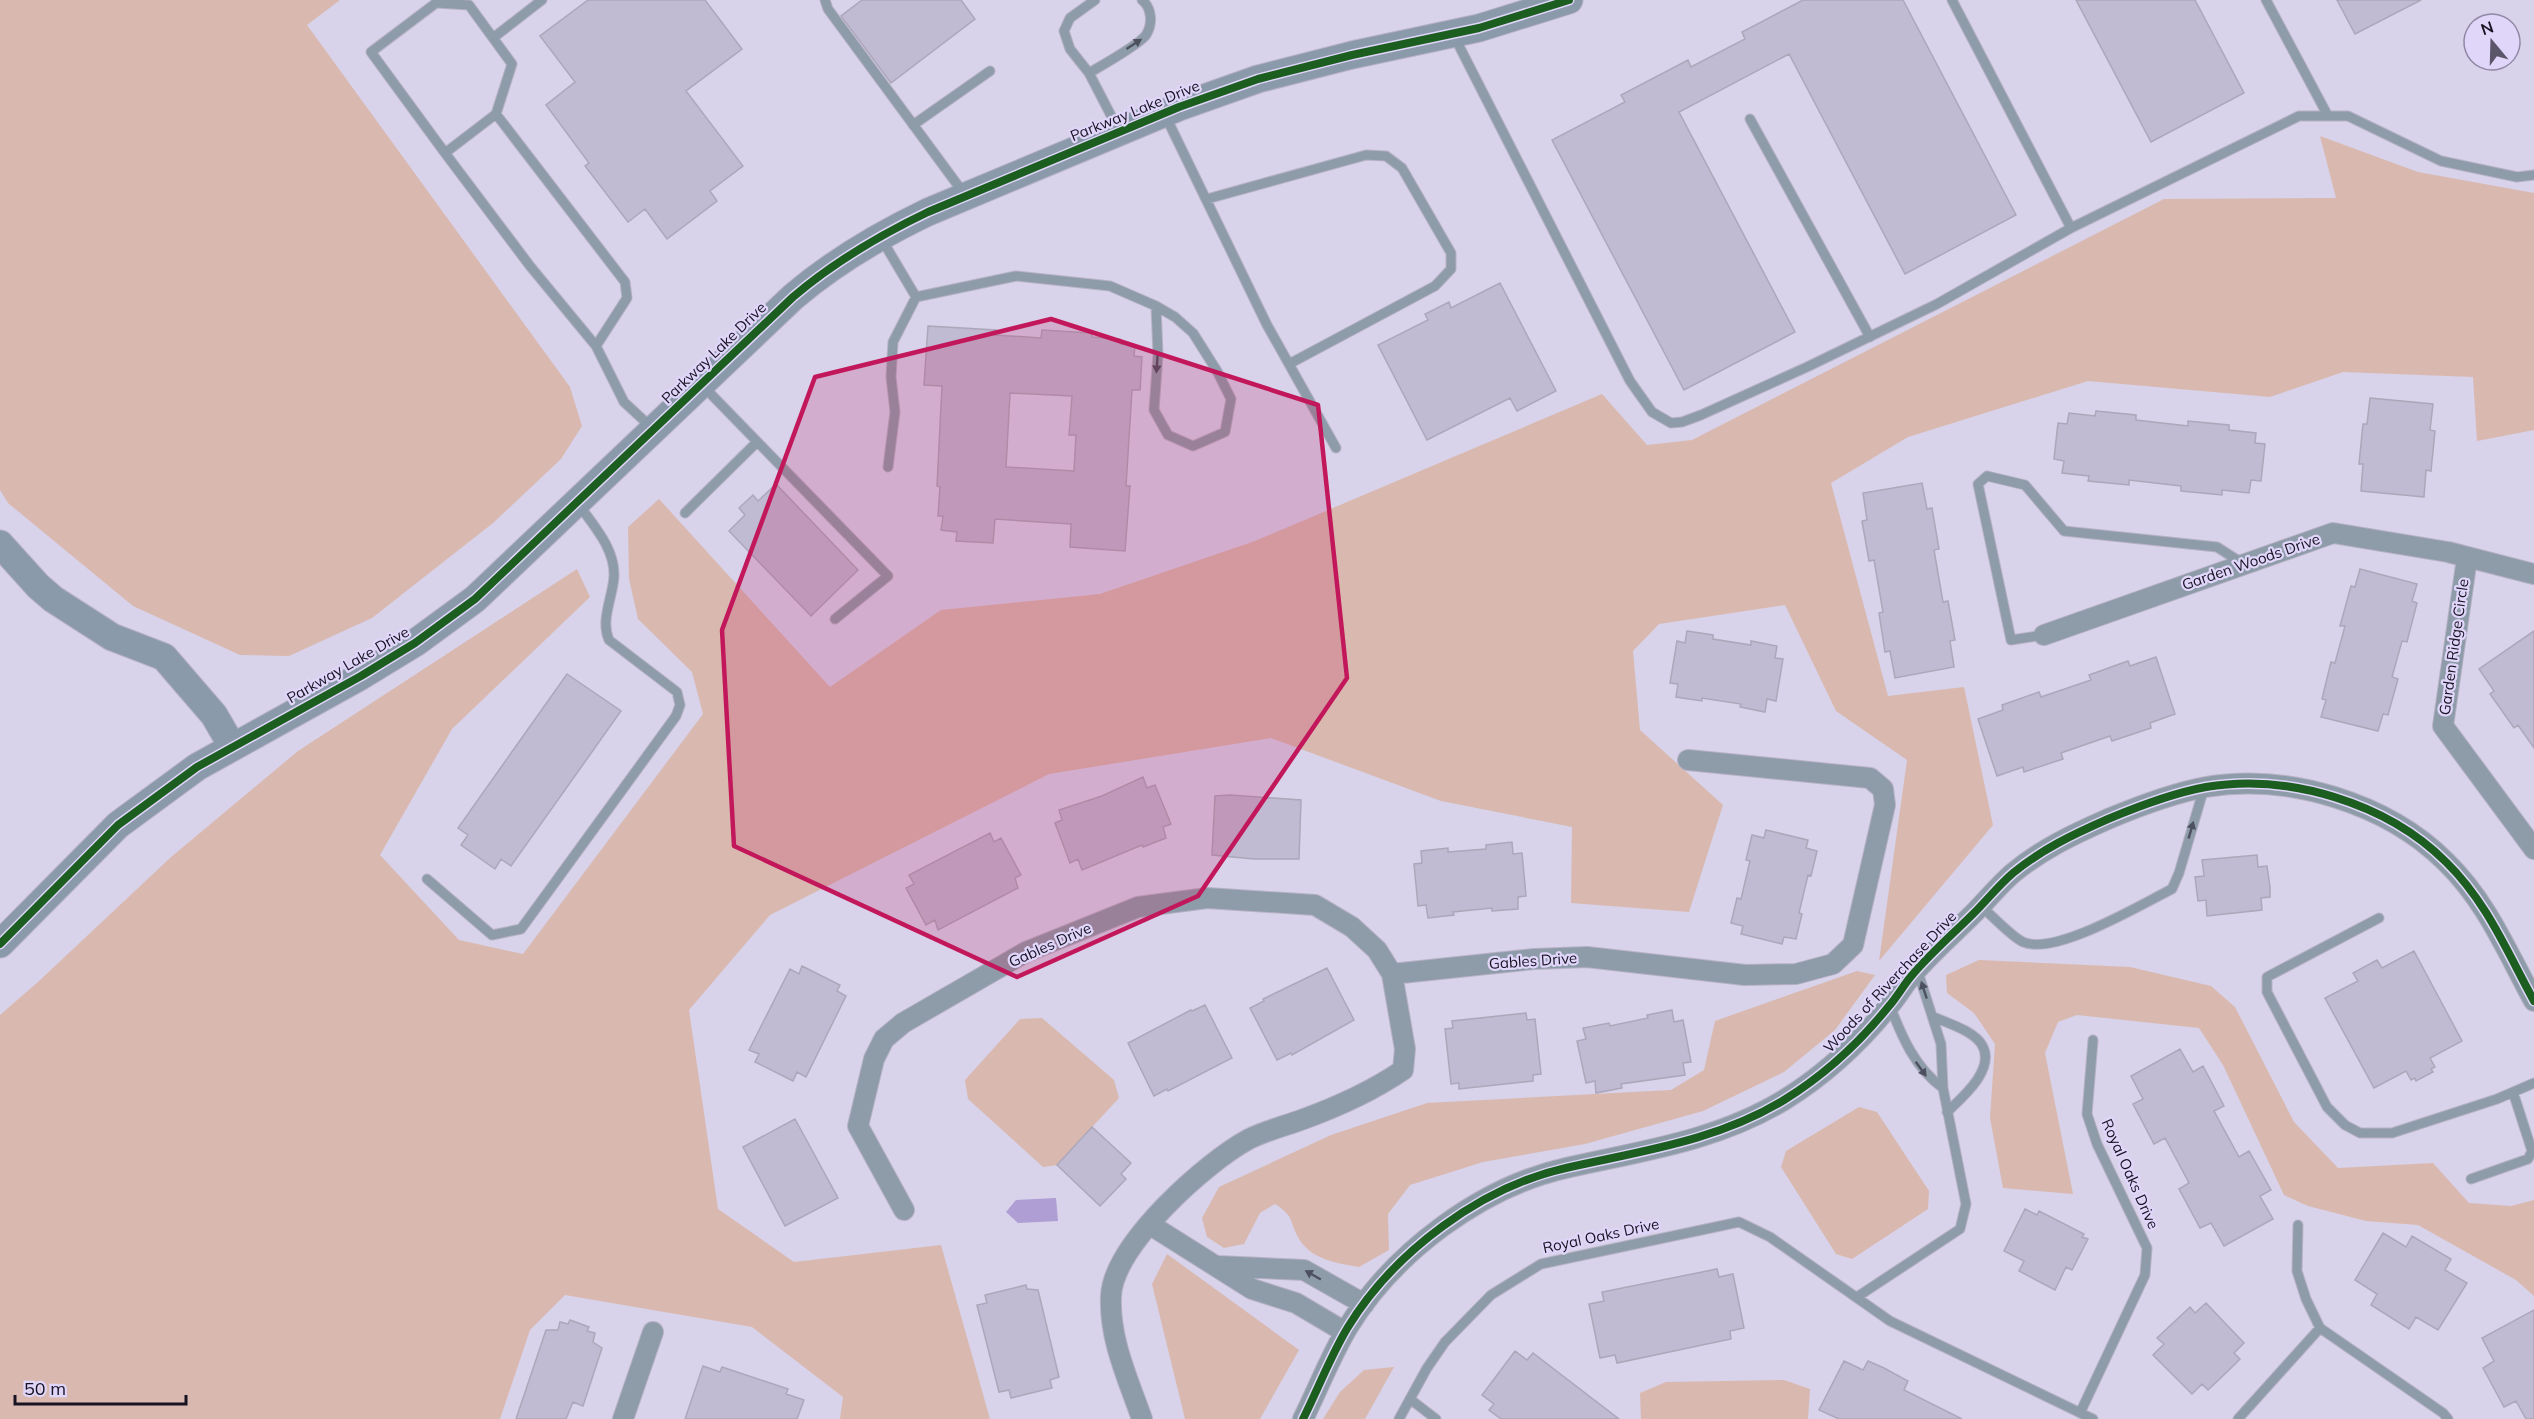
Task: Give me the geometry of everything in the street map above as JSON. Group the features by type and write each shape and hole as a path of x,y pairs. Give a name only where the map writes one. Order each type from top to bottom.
{"street":[{"name":"Parkway Lake Drive","path":"0,944 118,825 197,767 361,676 450,619 501,576 818,275 880,236 928,212 1164,113 1258,79 1304,66 1453,33 1569,0"},
{"name":"Garden Woods Drive","path":"2044,635 2332,533 2448,552 2534,574"},
{"path":"0,544 53,599 112,637 164,657 214,715 232,746"},
{"name":"Garden Ridge Circle","path":"2467,558 2443,726 2534,849"},
{"name":"Gables Drive","path":"1392,974 1534,959 1602,959 1745,975 1796,974 1833,964 1853,945 1885,805 1882,789 1870,778 1688,760"},
{"name":"Woods of Riverchase Drive","path":"1303,1419 1346,1332 1364,1304 1402,1259 1462,1213 1535,1177 1709,1136 1755,1116 1800,1089 1851,1047 1890,1005 1917,969 2010,876 2067,837 2134,808 2204,788 2225,785 2290,786 2328,795 2379,814 2404,827 2442,857 2483,905 2534,1001"},
{"name":"Gables Drive","path":"904,1210 858,1126 874,1059 884,1039 903,1023 1026,952 1138,907 1207,898 1315,905 1352,927 1377,950 1392,974 1405,1049 1402,1070 1375,1089 1328,1110 1249,1139 1203,1170 1149,1224 1118,1268 1111,1294 1113,1337 1142,1419"},
{"path":"1149,1224 1212,1266 1252,1289 1296,1303 1346,1332"},
{"path":"1212,1266 1304,1270 1364,1304"},
{"path":"623,1419 653,1332"}],"lane":[{"path":"493,38 542,0"},
{"path":"825,0 828,9 966,196"},
{"path":"1095,0 1070,18 1064,31 1070,49 1089,73 1119,132"},
{"path":"1089,73 1146,36 1152,19 1147,4 1142,0"},
{"path":"1952,0 2071,228"},
{"path":"2266,0 2328,116"},
{"path":"445,153 496,114 512,63 469,5 436,1 371,52 445,153 530,266 596,346 624,402 654,430"},
{"path":"1453,33 1630,381 1652,412 1671,423 1682,422 1701,415 1870,337 1937,304 2071,228 2299,116 2348,116 2441,161 2517,177 2534,175"},
{"path":"914,125 990,71"},
{"path":"1164,113 1267,325 1336,448"},
{"path":"496,114 625,282 627,298 596,346"},
{"path":"1750,119 1870,337"},
{"path":"1206,199 1366,155 1386,156 1402,168 1451,253 1451,269 1435,286 1289,364"},
{"path":"880,236 916,297"},
{"path":"916,297 1016,276 1110,286 1156,306 1175,317 1193,333 1217,371 1231,399 1225,432 1193,446 1168,435 1154,410 1158,355 1156,306"},
{"path":"888,467 895,412 891,377 893,342 916,297"},
{"path":"702,384 888,576 835,619"},
{"path":"685,513 758,442"},
{"path":"2044,635 2011,640 1978,484 1987,476 2025,485 2064,531 2217,548 2245,564"},
{"path":"428,879 492,935 520,929 676,716 680,705 677,692 609,640 605,630 614,574 607,544 578,503"},
{"path":"1981,906 2023,942 2047,945 2074,937 2172,889 2179,873 2204,788"},
{"path":"2379,918 2267,977 2266,992 2328,1107 2345,1125 2360,1133 2392,1133 2534,1083"},
{"path":"1857,1297 1960,1229 1966,1204 1942,1088 1941,1044 1917,969"},
{"path":"1890,1005 1898,1028 1916,1060 1928,1077 1942,1088"},
{"path":"1932,1016 1969,1034 1982,1044 1985,1058 1982,1073 1947,1112"},
{"name":"Royal Oaks Drive","path":"2079,1413 2145,1275 2146,1248 2097,1144 2087,1114 2093,1040"},
{"path":"2471,1179 2528,1159 2532,1150 2513,1092"},
{"name":"Royal Oaks Drive","path":"1399,1419 1427,1368 1453,1334 1491,1295 1541,1264 1739,1222 1770,1237 1890,1321 2093,1419"},
{"path":"2298,1225 2297,1271 2306,1299 2320,1328 2448,1419"},
{"path":"2238,1419 2320,1328"},
{"path":"1410,1399 1436,1419"}],"highlighted area":[{"path":"1051,319 1318,405 1347,678 1198,896 1017,977 734,846 722,630 815,377"}],"shaded area":[{"path":"0,0 340,0 307,25 570,387 582,426 561,459 493,523 372,618 289,656 240,655 133,606 8,503 0,490"},
{"path":"2320,136 2418,172 2534,193 2534,430 2477,441 2473,377 2343,372 2270,397 2088,381 1908,437 1831,483 1888,696 1964,687 1993,825 1879,961 1907,760 1836,711 1785,605 1659,624 1633,651 1640,730 1723,805 1689,912 1571,903 1572,827 1441,801 1271,738 1049,774 770,915 689,1010 718,1209 794,1262 941,1245 990,1419 840,1419 843,1397 752,1327 565,1295 530,1330 500,1419 0,1419 0,1015 170,858 298,751 577,569 590,597 452,729 380,855 459,940 523,954 703,714 692,672 638,619 629,579 628,527 659,499 830,687 941,610 1100,594 1255,541 1602,394 1647,445 1692,440 2164,199 2336,198"},
{"path":"1979,960 2130,967 2211,986 2235,1007 2294,1122 2338,1168 2433,1163 2469,1203 2511,1206 2534,1200 2534,1296 2516,1280 2418,1225 2366,1221 2308,1206 2284,1195 2223,1065 2199,1028 2077,1015 2058,1022 2045,1053 2073,1194 2003,1188 1990,1118 1995,1044 1974,1013 1947,993 1946,975"},
{"path":"1857,971 1875,975 1835,1030 1784,1072 1703,1111 1585,1144 1483,1162 1410,1185 1388,1214 1389,1250 1359,1267 1326,1259 1311,1252 1299,1239 1289,1216 1275,1204 1260,1213 1244,1244 1224,1248 1207,1237 1202,1218 1219,1187 1331,1135 1427,1103 1671,1090 1704,1070 1715,1021"},
{"path":"1042,1018 1114,1080 1119,1098 1057,1165 1043,1167 968,1099 965,1080 1020,1019"},
{"path":"1859,1107 1877,1112 1929,1191 1928,1209 1852,1259 1836,1254 1781,1167 1786,1151"},
{"path":"1056,1198 1058,1221 1018,1223 1006,1212 1016,1200"},
{"path":"1167,1254 1299,1350 1260,1419 1185,1419 1152,1284"},
{"path":"1394,1367 1365,1419 1323,1419 1340,1392 1364,1370"},
{"path":"1784,1380 1810,1389 1808,1419 1641,1419 1640,1393 1666,1382"}],"building":[{"path":"588,0 705,0 742,49 686,91 743,166 710,191 717,201 667,239 645,209 628,222 585,166 589,163 546,105 575,82 540,36"},
{"path":"862,0 961,0 975,19 891,83 841,16"},
{"path":"1803,0 1903,0 2016,215 1905,274 1789,54 1679,112 1795,332 1684,390 1552,140 1625,102 1621,95 1688,60 1691,67 1745,39 1742,32"},
{"path":"2076,0 2195,0 2244,93 2151,142"},
{"path":"2337,0 2421,0 2355,34"},
{"path":"1500,283 1556,391 1517,411 1510,398 1427,440 1378,345 1428,320 1425,314 1449,302 1451,308"},
{"path":"928,326 996,330 995,335 1041,338 1042,330 1092,333 1092,337 1120,339 1120,344 1135,345 1134,356 1142,357 1140,390 1132,390 1126,486 1130,486 1125,551 1070,547 1071,524 995,519 993,543 956,541 957,532 941,530 943,516 938,516 940,487 937,486 942,386 924,385","holes":["1010,393 1072,396 1069,435 1076,435 1074,471 1006,467"]},
{"path":"2370,398 2433,404 2430,430 2435,431 2431,471 2426,470 2424,497 2361,491 2363,464 2359,464 2363,424 2367,424"},
{"path":"2096,411 2136,415 2136,420 2188,426 2188,421 2229,425 2229,430 2256,433 2255,443 2265,444 2261,481 2251,480 2249,493 2222,490 2222,495 2181,491 2181,486 2129,480 2129,485 2088,481 2089,476 2062,473 2064,461 2054,459 2058,423 2067,424 2069,413 2095,416"},
{"path":"1922,483 1927,509 1932,508 1939,549 1934,550 1943,602 1948,601 1955,640 1950,641 1954,667 1895,678 1890,651 1885,652 1879,613 1883,612 1874,560 1869,561 1862,521 1867,520 1863,493"},
{"path":"776,484 858,570 811,616 729,531 745,515 739,508 753,495 758,501"},
{"path":"2360,569 2417,584 2412,601 2417,603 2407,642 2402,641 2392,677 2398,679 2388,715 2383,714 2378,731 2321,717 2326,700 2322,699 2331,662 2335,663 2345,626 2340,626 2351,586 2355,587"},
{"path":"1687,631 1713,635 1713,639 1751,645 1751,641 1777,646 1775,658 1783,659 1776,701 1767,699 1765,712 1740,707 1741,704 1676,697 1678,684 1670,683 1677,641 1685,643"},
{"path":"2534,631 2534,748 2518,725 2514,728 2490,694 2494,691 2479,669"},
{"path":"2156,657 2175,714 2150,723 2151,728 2112,741 2110,736 2061,753 2063,759 2024,772 2023,767 1997,776 1978,719 2003,710 2002,705 2039,692 2041,697 2091,680 2089,675 2128,661 2130,666"},
{"path":"567,674 621,711 511,866 501,859 495,869 461,845 468,835 458,828"},
{"path":"1143,777 1147,788 1155,785 1171,824 1163,827 1166,838 1143,847 1142,845 1082,870 1078,859 1070,863 1055,823 1062,820 1059,810 1102,796"},
{"path":"1215,796 1301,800 1299,859 1254,859 1212,855"},
{"path":"1766,830 1808,840 1806,848 1817,851 1811,876 1808,875 1799,913 1802,914 1796,939 1784,937 1782,944 1741,934 1743,926 1731,923 1737,898 1741,899 1750,861 1746,860 1752,835 1764,838"},
{"path":"990,833 994,842 1001,838 1021,875 1015,878 1018,888 938,930 935,920 926,925 906,888 914,884 909,875"},
{"path":"1512,842 1513,854 1522,853 1526,896 1518,897 1518,909 1492,911 1492,908 1453,912 1454,915 1428,918 1426,905 1418,906 1414,864 1422,863 1421,851 1448,848 1448,852 1486,849 1486,845"},
{"path":"2257,855 2258,867 2267,866 2270,887 2270,897 2261,898 2262,910 2207,916 2206,900 2198,901 2195,877 2204,876 2202,860"},
{"path":"2414,951 2462,1041 2430,1058 2435,1067 2431,1069 2433,1072 2416,1081 2415,1078 2411,1080 2406,1071 2374,1088 2325,998 2358,981 2353,973 2377,960 2382,968"},
{"path":"802,966 840,985 837,991 846,996 806,1077 797,1072 793,1081 755,1062 759,1054 749,1050 790,969 799,974"},
{"path":"1327,968 1354,1020 1292,1055 1291,1053 1277,1060 1250,1008 1264,1001 1263,999"},
{"path":"1205,1005 1232,1058 1154,1096 1128,1043"},
{"path":"1672,1010 1674,1022 1683,1020 1691,1062 1683,1063 1685,1075 1621,1084 1622,1088 1596,1093 1595,1081 1586,1083 1577,1041 1586,1039 1583,1028 1609,1023 1610,1026"},
{"path":"1526,1013 1527,1020 1535,1019 1541,1074 1533,1075 1533,1081 1459,1089 1459,1083 1451,1084 1445,1029 1453,1028 1452,1021"},
{"path":"2180,1049 2193,1072 2203,1066 2224,1106 2214,1111 2239,1157 2249,1151 2271,1190 2260,1196 2273,1219 2224,1246 2211,1223 2200,1228 2179,1189 2189,1183 2165,1138 2154,1144 2133,1104 2143,1099 2131,1076"},
{"path":"795,1119 838,1198 785,1226 743,1147"},
{"path":"1092,1127 1131,1163 1121,1174 1126,1179 1100,1206 1057,1165"},
{"path":"2025,1209 2037,1215 2039,1211 2084,1234 2082,1237 2088,1239 2072,1270 2066,1267 2055,1290 2019,1271 2024,1261 2004,1251"},
{"path":"2383,1233 2406,1247 2412,1236 2451,1259 2445,1270 2467,1283 2438,1330 2416,1317 2409,1329 2371,1305 2377,1294 2355,1280"},
{"path":"1717,1269 1719,1277 1733,1274 1744,1328 1730,1331 1731,1339 1617,1363 1615,1355 1600,1358 1589,1304 1604,1301 1602,1292"},
{"path":"1026,1285 1027,1289 1038,1290 1059,1377 1050,1380 1052,1388 1011,1398 1009,1390 999,1392 977,1305 987,1303 985,1295"},
{"path":"2206,1303 2244,1343 2234,1353 2240,1359 2228,1371 2208,1390 2202,1384 2192,1394 2153,1355 2164,1344 2157,1338 2190,1307 2195,1313"},
{"path":"2534,1310 2534,1419 2526,1419 2516,1401 2504,1407 2483,1368 2494,1361 2482,1338"},
{"path":"570,1320 589,1327 587,1331 595,1333 593,1342 602,1348 583,1406 573,1402 566,1419 516,1419 546,1330 558,1330 560,1322 568,1324"},
{"path":"1515,1351 1527,1360 1533,1353 1619,1419 1501,1419 1489,1410 1494,1404 1482,1395"},
{"path":"1844,1361 1863,1370 1868,1361 1884,1368 1908,1381 1904,1390 1962,1419 1839,1419 1819,1410"},
{"path":"703,1366 720,1372 722,1367 788,1389 786,1394 804,1400 797,1419 685,1419"}],"cycle path":[{"path":"0,944 118,825 197,767 361,676 415,643 475,599 793,297 858,250 928,212 1179,107 1258,79 1352,55 1479,28 1569,0"},
{"path":"1303,1419 1342,1338 1367,1299 1390,1273 1442,1226 1503,1190 1534,1177 1705,1135 1732,1126 1784,1100 1827,1069 1853,1045 1878,1019 1920,966 2013,873 2047,849 2071,836 2156,800 2206,787 2237,784 2270,785 2302,789 2335,797 2395,823 2422,841 2460,877 2485,911 2534,1001"}]}
